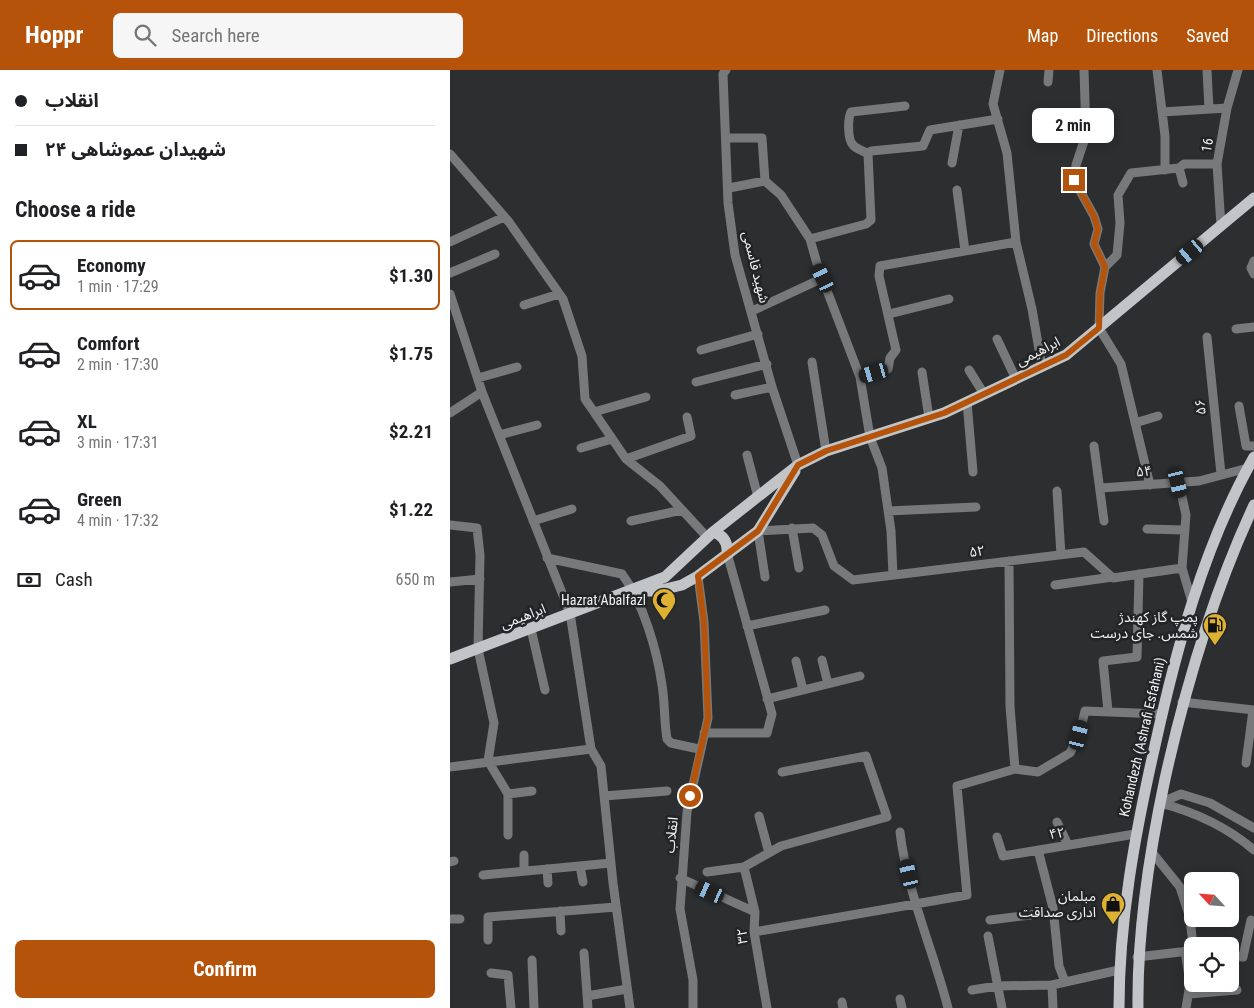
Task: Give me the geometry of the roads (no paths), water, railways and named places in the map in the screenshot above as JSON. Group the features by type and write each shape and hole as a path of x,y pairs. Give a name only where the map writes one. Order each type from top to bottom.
{"main road":[{"name":"ابراهیمی","path":"450,659 531,629 611,596 635,590 668,575 710,535 798,465 826,451 929,418 1066,355 1254,198"},
{"name":"Kohandezh (Ashrafi Esfahani)","path":"1119,1008 1119,970 1135,834 1169,678 1192,602 1215,541 1254,457"},
{"path":"635,590 670,589 698,576 758,531 798,465"},
{"path":"1138,1008 1138,958 1152,852 1160,803 1182,702 1206,625 1254,505"},
{"path":"710,535 726,542 727,553"}],"street":[{"name":"شهید قاسمی","path":"726,70 723,74 729,188 728,204 735,255 772,387 798,465"},
{"path":"1000,70 993,104 1010,172 1016,242 1032,309 1042,367"},
{"path":"1048,82 1049,70"},
{"path":"1084,70 1086,135 1076,166 1074,180 1094,216 1098,229 1094,244 1105,267"},
{"path":"1157,70 1165,136 1164,170"},
{"path":"1207,70 1209,109"},
{"name":"16","path":"1221,226 1217,164 1238,70"},
{"path":"868,154 853,146 848,117 851,112 905,106"},
{"path":"1162,112 1228,108"},
{"path":"810,239 866,224 871,220 868,154 871,150 922,146 930,130 998,119"},
{"path":"952,163 959,125"},
{"path":"727,138 762,138 765,182 781,195 810,239 860,377 870,437 882,468 888,511 893,575"},
{"path":"450,154 504,217 559,294 582,356 585,399 612,439 626,459 660,486 682,510 710,535"},
{"path":"1150,485 1121,364 1099,328 1100,293 1105,267 1117,255 1120,223 1118,195 1131,173 1179,168 1184,164 1217,164"},
{"path":"1179,168 1182,170 1183,183"},
{"path":"729,188 765,182"},
{"path":"957,190 965,251"},
{"path":"450,242 504,217"},
{"path":"860,377 888,369 890,358 896,350 879,276 880,266 1016,242"},
{"path":"450,273 495,254"},
{"path":"1254,261 1251,268 1254,274"},
{"path":"752,311 823,278"},
{"path":"450,294 482,392 570,613 591,749 601,766 616,907 630,1008"},
{"path":"524,306 559,294"},
{"path":"889,314 949,299"},
{"path":"1236,329 1254,327"},
{"path":"701,350 758,334"},
{"name":"۵۶","path":"1208,337 1221,474"},
{"path":"997,339 1016,379"},
{"path":"812,362 826,451"},
{"path":"696,382 767,364"},
{"path":"478,378 517,367"},
{"path":"969,370 984,394"},
{"path":"922,372 929,418"},
{"path":"735,396 772,387"},
{"path":"450,413 482,392"},
{"path":"594,412 646,397"},
{"path":"966,402 973,472"},
{"path":"1239,406 1246,446 1254,446"},
{"path":"1135,423 1158,416"},
{"path":"626,459 691,436 686,417"},
{"path":"499,435 537,424"},
{"path":"582,448 612,439"},
{"path":"1094,446 1104,521"},
{"path":"747,455 758,497"},
{"name":"۵۴","path":"1101,488 1199,481 1248,468"},
{"path":"1178,483 1186,516 1182,568 1192,602"},
{"path":"1057,491 1061,555"},
{"path":"888,511 976,507"},
{"path":"533,522 572,509"},
{"path":"631,522 682,510"},
{"path":"450,525 477,528 480,554 478,649 494,723 488,761 508,794 508,835"},
{"path":"792,528 800,568"},
{"name":"۵۲","path":"758,531 813,528 822,535 834,566 853,580 1084,552 1113,577"},
{"path":"1146,529 1185,530"},
{"path":"758,531 765,577"},
{"path":"704,733 767,733 772,714 727,553"},
{"path":"547,558 619,572 635,590 658,669 667,739 671,743 700,749"},
{"path":"1009,561 1010,706 1015,768"},
{"path":"1055,585 1182,568"},
{"path":"1108,712 1103,661 1137,657 1139,574"},
{"name":"انقلاب","path":"693,1008 692,980 680,909 680,878 687,812 708,718 705,644 698,576"},
{"path":"450,582 480,579"},
{"path":"747,626 825,610"},
{"path":"531,629 545,690"},
{"path":"822,660 828,684"},
{"path":"796,661 803,690"},
{"path":"767,698 860,676"},
{"path":"1182,702 1254,710 1246,763"},
{"path":"754,932 967,895 957,786 1015,768 1038,772 1070,753 1079,735 1085,711 1162,714"},
{"path":"450,767 591,749"},
{"path":"707,872 744,867 781,846 887,817 866,756 782,772"},
{"path":"604,796 667,790"},
{"path":"508,794 532,791"},
{"path":"1160,803 1181,794 1210,803 1254,828"},
{"path":"1160,803 1186,810 1236,835 1254,850"},
{"path":"759,816 769,853"},
{"path":"1057,822 1068,846"},
{"path":"900,832 917,903 938,968 948,1008"},
{"name":"۴۲","path":"997,837 1003,856 1135,834"},
{"path":"1038,850 1054,912 1059,966 1065,982"},
{"path":"1152,852 1180,887 1190,918 1190,937"},
{"path":"524,855 524,871"},
{"path":"483,875 611,863"},
{"path":"580,866 583,882"},
{"path":"744,867 755,912"},
{"path":"547,869 548,884"},
{"name":"۳۲","path":"680,878 755,912 754,932 766,1008"},
{"path":"488,940 488,917 616,907"},
{"path":"560,911 561,930"},
{"path":"990,920 1054,912"},
{"path":"1239,956 1242,957 1251,920"},
{"path":"988,936 1002,1008"},
{"path":"1138,958 1184,950"},
{"path":"584,953 588,1008"},
{"path":"532,960 534,1008"},
{"path":"972,990 997,986 1052,985 1119,970"},
{"path":"492,973 508,974 511,1008"},
{"path":"1052,985 1053,1008"},
{"path":"587,996 627,989"},
{"path":"1186,1008 1189,994 1213,992"}],"place":[{"name":"Hazrat Abalfazl","path":"664,621"},
{"name":"پمپ گاز کهندژ شمس. جای درست","path":"1215,646"},
{"name":"مبلمان اداری صداقت","path":"1113,925"}]}
